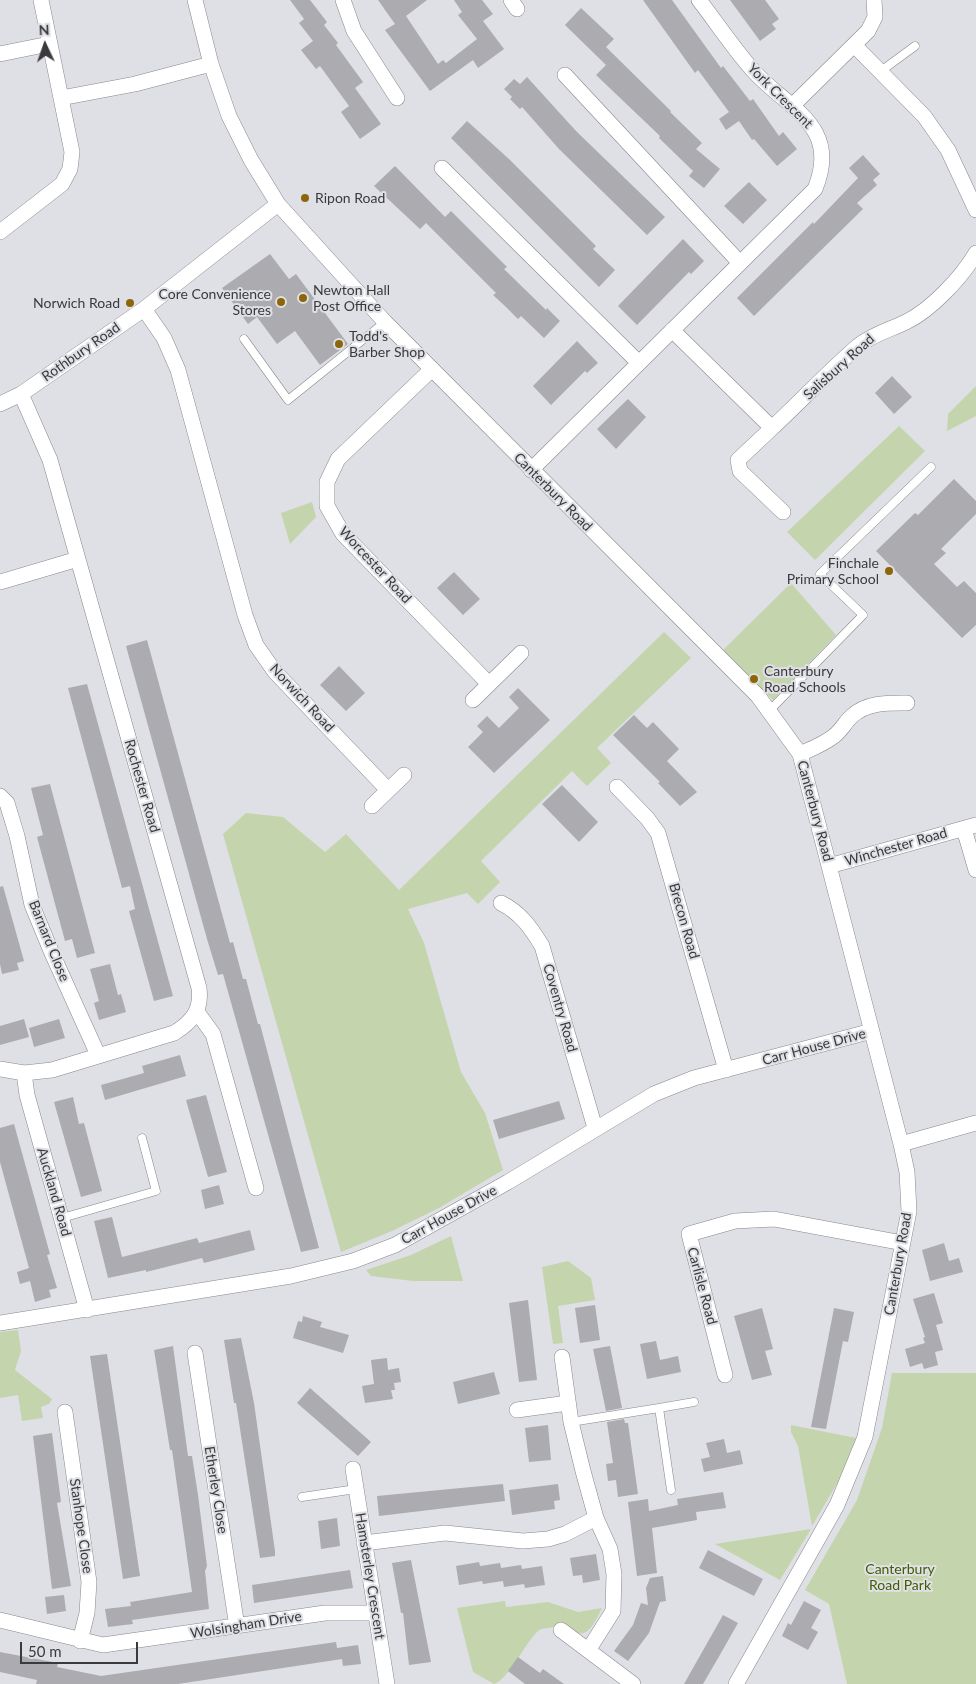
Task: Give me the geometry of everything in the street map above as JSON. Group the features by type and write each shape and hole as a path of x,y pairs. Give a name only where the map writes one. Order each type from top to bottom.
{"street":[{"path":"0,232 62,184 70,169 72,152 41,0"},
{"name":"Canterbury Road","path":"195,0 211,64 229,116 251,160 278,204 385,322 530,470 715,651 770,710 800,754 901,1144 907,1172 909,1211 865,1437 837,1505 737,1684"},
{"path":"343,0 354,31 396,98"},
{"name":"York Crescent","path":"530,470 815,189 823,170 822,145 812,126 751,68 699,0"},
{"path":"792,106 855,46 868,31 875,17 874,0"},
{"path":"0,54 49,44"},
{"path":"855,46 924,116 948,150 976,210"},
{"path":"61,98 135,84 211,64"},
{"path":"565,75 740,263"},
{"path":"442,168 638,363"},
{"name":"Rothbury Road","path":"0,404 21,394 144,309 278,204"},
{"name":"Salisbury Road","path":"783,512 740,471 738,460 859,346 878,332 905,323 924,312 968,266 976,253"},
{"name":"Norwich Road","path":"144,309 164,338 178,370 245,614 256,645 275,672 388,790"},
{"path":"672,330 772,428"},
{"name":"Worcester Road","path":"432,369 338,459 328,482 327,506 344,534 489,684"},
{"name":"Rochester Road","path":"21,394 50,460 199,988 201,1001 197,1012"},
{"path":"0,582 78,559"},
{"path":"473,700 521,653"},
{"path":"800,754 832,738 842,730 851,716 863,708 883,702 907,703"},
{"path":"372,806 404,775"},
{"name":"Brecon Road","path":"617,787 647,818 658,833 726,1070"},
{"name":"Barnard Close","path":"0,796 7,803 32,905 50,951 98,1055"},
{"name":"Winchester Road","path":"829,866 970,827 976,870"},
{"name":"Coventry Road","path":"501,903 514,910 530,926 542,946 595,1128"},
{"path":"0,1069 24,1073 52,1070 174,1033 188,1024 197,1012 213,1034 256,1188"},
{"name":"Carr House Drive","path":"0,1323 291,1276 353,1261 395,1245 508,1182 654,1094 694,1078 872,1031"},
{"name":"Auckland Road","path":"24,1073 27,1095 87,1310"},
{"path":"901,1144 976,1124"},
{"name":"Carlisle Road","path":"725,1374 689,1234 735,1221 774,1219 903,1243"},
{"name":"Etherley Close","path":"195,1353 237,1627"},
{"path":"562,1357 571,1422 596,1518 610,1549 615,1591 613,1612 589,1649"},
{"path":"517,1410 568,1403"},
{"name":"Stanhope Close","path":"65,1412 89,1582 86,1613 80,1641"},
{"name":"Hamsterley Crescent","path":"353,1469 387,1684"},
{"path":"364,1543 445,1533 523,1541 548,1539 566,1534 596,1518"},
{"name":"Wolsingham Drive","path":"0,1620 80,1641 103,1645 325,1613 376,1613"},
{"path":"561,1630 589,1649 633,1684"}],"lane":[{"path":"881,72 914,46"},
{"path":"244,338 288,400 385,322"},
{"path":"770,710 863,615 820,574 931,467"},
{"path":"62,1218 156,1191 142,1138"},
{"path":"571,1422 694,1402"},
{"path":"659,1408 672,1490"},
{"path":"302,1497 356,1489"}],"green space":[{"path":"976,386 976,416 947,431 948,414"},
{"path":"899,426 925,451 815,560 787,532"},
{"path":"312,502 316,517 290,544 281,513"},
{"path":"791,583 836,635 773,700 723,650"},
{"path":"664,632 691,658 597,748 611,763 587,786 572,771 481,861 500,882 478,904 467,893 408,909 424,943 461,1072 485,1113 503,1170 439,1208 392,1231 341,1252 223,834 246,813 283,817 325,852 346,834 399,890"},
{"path":"451,1236 463,1281 413,1281 371,1276 366,1270 411,1255"},
{"path":"568,1261 591,1278 595,1300 558,1306 563,1343 553,1344 542,1267"},
{"path":"18,1330 21,1351 15,1370 52,1399 49,1404 41,1407 43,1418 22,1421 18,1395 0,1398 0,1332"},
{"name":"Canterbury Road Park","path":"892,1373 976,1373 976,1684 847,1684 829,1604 805,1590 857,1500 882,1428"},
{"path":"791,1425 856,1438 838,1482 812,1526 798,1446 791,1432"},
{"path":"811,1529 780,1580 715,1544"},
{"path":"505,1601 506,1607 548,1602 578,1612 602,1608 589,1630 583,1633 558,1627 539,1630 511,1668 500,1681 494,1684 473,1672 457,1608"}],"building":[{"path":"290,0 310,0 327,22 324,25 338,43 336,45 363,82 355,88 381,124 360,139 341,112 349,106 320,66 316,69 301,50 313,41 299,23 304,19"},
{"path":"378,0 427,0 406,16 438,64 443,60 446,63 477,39 458,15 462,12 454,0 482,0 493,14 483,21 504,49 478,68 473,60 430,91 385,30 395,24"},
{"path":"643,0 672,0 721,68 723,66 750,101 753,99 779,136 783,132 797,149 777,166 754,139 752,140 739,121 726,130 719,119 729,112 698,70 695,73"},
{"path":"730,0 765,0 779,19 772,24 776,29 760,41"},
{"path":"581,8 614,39 606,47 702,143 696,149 720,169 704,188 689,176 693,171 659,138 660,136 596,75 606,65 565,25"},
{"path":"527,77 576,131 665,217 647,235 559,149 522,107 520,109 510,99 512,97 504,89 514,79 520,84"},
{"path":"467,121 509,159 596,246 593,249 615,270 599,287 451,138"},
{"path":"863,155 880,174 873,180 877,185 857,203 863,209 754,316 737,298 813,222 814,224 858,178 849,168"},
{"path":"395,166 445,217 451,211 507,267 504,269 560,321 544,338 521,316 518,319 493,295 496,293 426,223 420,229 374,186"},
{"path":"749,182 767,200 743,224 724,206"},
{"path":"683,239 704,261 691,274 689,272 637,325 618,306"},
{"path":"270,254 289,279 296,274 348,344 320,365 295,331 277,344 257,317 248,324 222,288"},
{"path":"577,341 598,363 587,373 585,371 551,405 533,386"},
{"path":"892,376 912,397 894,414 875,393"},
{"path":"628,399 646,417 616,449 597,429"},
{"path":"954,479 976,501 976,514 941,549 946,553 934,564 957,587 964,581 976,593 976,625 962,638 876,551 915,513 918,515"},
{"path":"454,572 480,599 463,615 437,588"},
{"path":"147,640 230,943 233,942 243,979 246,979 258,1024 260,1024 319,1248 301,1252 223,974 218,975 207,939 126,646"},
{"path":"339,666 365,693 346,711 320,685"},
{"path":"87,684 173,996 154,1001 129,911 135,909 130,886 122,888 68,688"},
{"path":"518,688 550,720 494,773 468,747 483,732 477,726 487,716 499,728 519,708 509,697"},
{"path":"634,715 647,728 653,722 679,749 667,761 697,792 680,806 658,783 660,782 613,735"},
{"path":"50,784 95,953 77,958 72,939 65,941 37,837 43,835 31,788"},
{"path":"562,785 598,822 579,842 542,804"},
{"path":"3,886 24,961 17,963 19,970 2,974 0,964 0,887"},
{"path":"110,964 118,995 121,994 126,1012 99,1020 94,1003 99,1001 90,969"},
{"path":"24,1019 29,1037 0,1045 0,1026"},
{"path":"59,1019 65,1038 34,1047 29,1028"},
{"path":"180,1055 186,1076 105,1100 101,1085 144,1073 142,1066"},
{"path":"206,1095 227,1172 208,1177 186,1100"},
{"path":"73,1097 79,1124 84,1123 102,1191 81,1197 54,1102"},
{"path":"559,1101 565,1119 499,1139 493,1120"},
{"path":"14,1124 50,1254 47,1255 57,1288 49,1290 51,1297 35,1302 30,1281 20,1284 17,1272 29,1268 0,1162 0,1128"},
{"path":"219,1185 224,1204 205,1209 201,1190"},
{"path":"112,1217 122,1257 197,1238 199,1243 250,1230 255,1250 204,1263 202,1258 146,1272 146,1270 108,1278 94,1221"},
{"path":"944,1243 949,1261 959,1258 963,1272 930,1281 922,1250"},
{"path":"934,1293 943,1323 936,1325 943,1350 935,1352 938,1365 924,1369 922,1363 910,1367 905,1349 925,1343 923,1338 925,1337 913,1299"},
{"path":"528,1300 537,1380 519,1382 509,1303"},
{"path":"595,1305 600,1340 580,1343 575,1308"},
{"path":"762,1308 773,1349 765,1351 772,1375 752,1380 734,1316"},
{"path":"834,1308 854,1312 848,1342 843,1341 826,1429 811,1427"},
{"path":"303,1316 322,1322 320,1327 349,1335 343,1353 293,1338 298,1321 302,1322"},
{"path":"241,1338 254,1403 275,1551 275,1556 260,1558 236,1403 234,1403 224,1340"},
{"path":"656,1341 660,1360 678,1356 681,1372 647,1379 640,1344"},
{"path":"173,1346 188,1456 192,1456 198,1495 207,1566 205,1571 209,1609 132,1620 133,1624 108,1627 105,1609 131,1606 130,1602 192,1592 172,1450 170,1450 154,1350"},
{"path":"610,1346 622,1408 606,1411 593,1349"},
{"path":"107,1354 140,1576 123,1579 90,1356"},
{"path":"387,1358 388,1370 399,1368 401,1382 394,1383 395,1390 391,1390 393,1399 365,1403 362,1386 374,1384 371,1360"},
{"path":"494,1372 500,1394 458,1404 453,1382"},
{"path":"310,1388 371,1442 358,1456 297,1403"},
{"path":"624,1419 625,1423 628,1423 638,1494 618,1497 616,1480 608,1481 606,1464 613,1463 607,1422"},
{"path":"548,1425 551,1460 529,1462 525,1428"},
{"path":"52,1433 61,1502 57,1503 71,1586 52,1589 33,1436"},
{"path":"724,1439 727,1453 740,1450 743,1464 704,1472 701,1459 710,1457 706,1443"},
{"path":"503,1484 505,1501 379,1516 377,1496"},
{"path":"558,1484 560,1500 554,1501 555,1509 512,1515 509,1490"},
{"path":"723,1492 726,1508 696,1512 697,1520 652,1528 657,1573 637,1576 628,1502 648,1499 649,1511 678,1505 677,1499"},
{"path":"337,1518 340,1546 321,1549 318,1521"},
{"path":"708,1550 763,1579 754,1596 699,1568"},
{"path":"596,1554 600,1580 583,1583 582,1575 573,1576 570,1558"},
{"path":"411,1560 431,1662 409,1665 403,1613 401,1613 392,1563"},
{"path":"479,1562 480,1566 500,1563 501,1568 521,1565 522,1569 542,1566 545,1585 525,1588 524,1584 504,1587 503,1581 483,1584 482,1581 459,1585 456,1566"},
{"path":"350,1570 353,1588 254,1603 252,1585"},
{"path":"663,1576 666,1601 660,1602 649,1633 628,1661 614,1651 633,1625 641,1603 648,1605 646,1588 650,1578"},
{"path":"64,1595 66,1611 47,1614 45,1597"},
{"path":"804,1601 821,1610 811,1628 818,1632 808,1650 782,1636 788,1623 791,1625"},
{"path":"723,1615 738,1623 703,1684 684,1684"},
{"path":"336,1642 337,1648 358,1645 361,1664 343,1666 342,1659 178,1684 36,1684 37,1680 0,1672 0,1652 58,1663 57,1667 101,1676"},
{"path":"518,1657 540,1673 543,1669 564,1684 525,1684 508,1671"}],"place":[{"name":"Ripon Road","path":"305,198"},
{"name":"Newton Hall Post Office","path":"303,298"},
{"name":"Core Convenience Stores","path":"281,302"},
{"name":"Norwich Road","path":"130,303"},
{"name":"Todd's Barber Shop","path":"339,344"},
{"name":"Finchale Primary School","path":"889,571"},
{"name":"Canterbury Road Schools","path":"754,679"}]}
